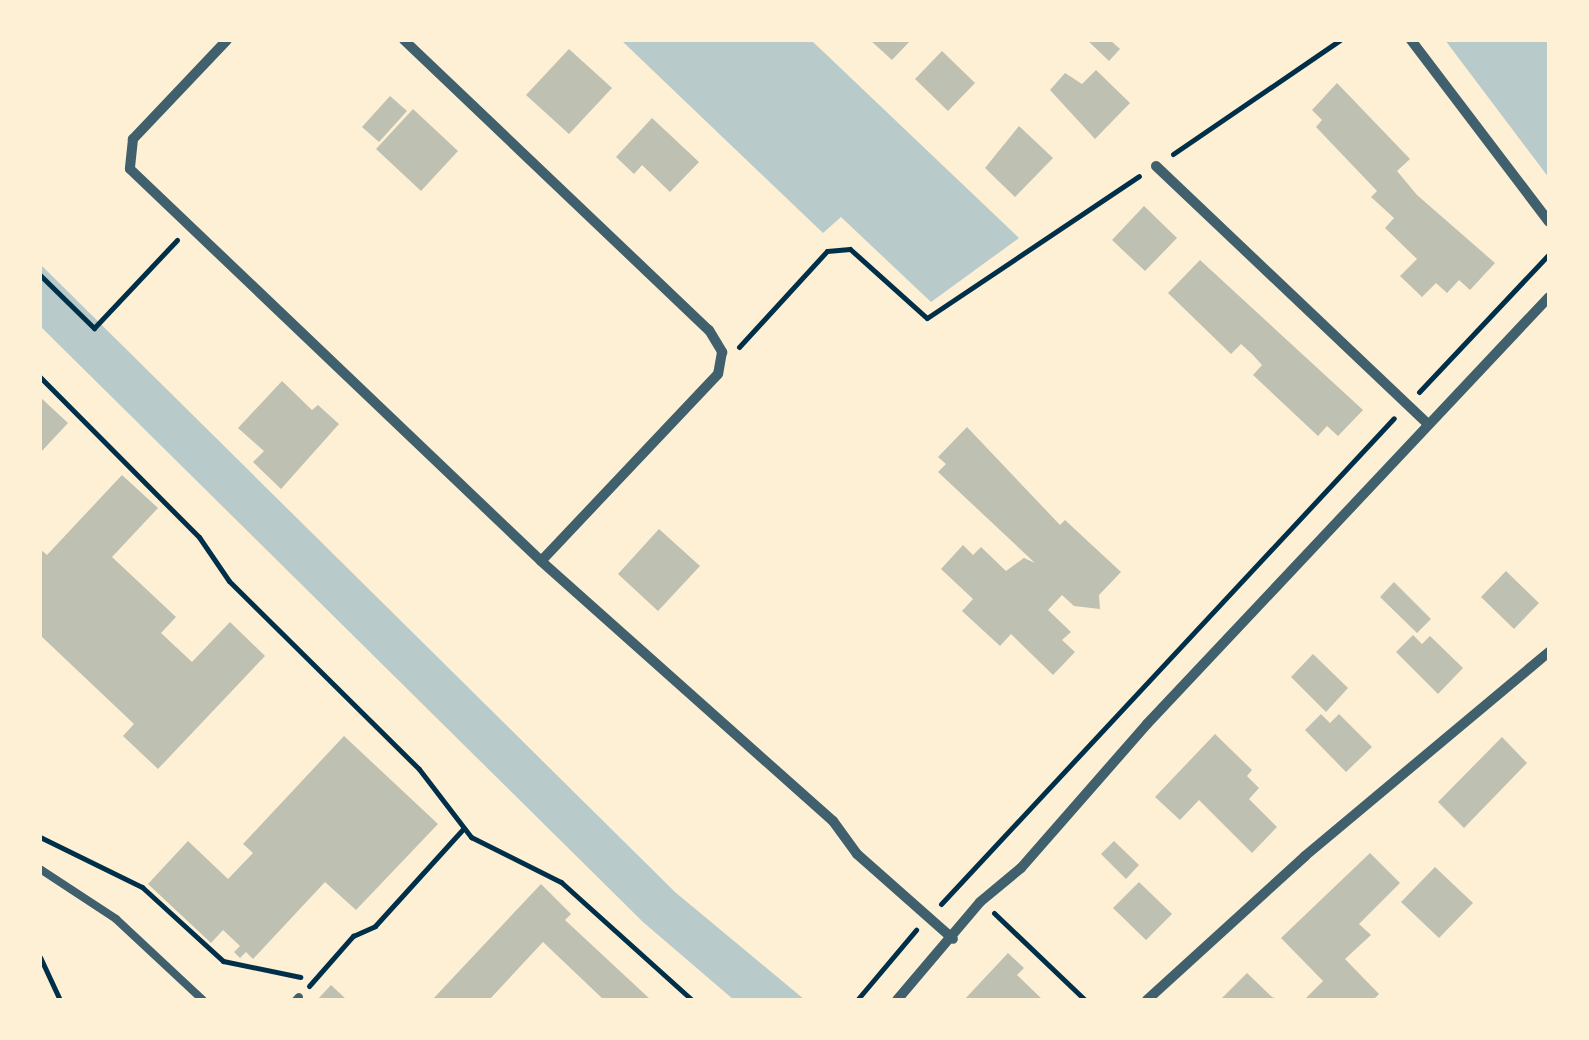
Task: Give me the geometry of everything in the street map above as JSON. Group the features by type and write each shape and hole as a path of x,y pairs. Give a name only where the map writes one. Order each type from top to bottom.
{"street":[{"path":"228,40 134,139 130,170 541,561 833,820 858,854 953,938"},
{"path":"404,40 709,330 722,352 718,374 541,561"},
{"path":"1412,40 1549,222"},
{"path":"1156,166 1428,424"},
{"path":"896,1000 980,902 1020,868 1549,297"},
{"path":"1147,1000 1306,856 1549,652"}],"lane":[{"path":"40,870 116,919 203,1000"}],"path":[{"path":"722,352 743,346 827,250 850,248 927,318 1340,40"},
{"path":"40,276 94,328 189,227"},
{"path":"857,1000 928,917 1549,254"},
{"path":"40,376 200,537 229,581 419,768 464,829 562,882 692,1000"},
{"path":"298,998 353,936 375,926 464,829"},
{"path":"40,838 142,886 222,961 292,973 311,983"},
{"path":"980,902 1085,1000"},
{"path":"40,957 60,1000"}],"shaded area":[{"path":"621,40 811,40 1019,238 931,302 841,217 823,233"},
{"path":"1445,40 1549,40 1549,178"},
{"path":"40,264 675,892 805,1000 734,1000 643,922 40,326"}],"building":[{"path":"870,40 911,40 892,60"},
{"path":"1087,40 1110,40 1120,49 1109,61"},
{"path":"569,49 612,88 569,134 526,95"},
{"path":"942,51 975,83 948,111 915,79"},
{"path":"1096,70 1130,103 1095,139 1050,90 1065,73 1082,84"},
{"path":"1337,83 1410,159 1397,171 1417,195 1495,263 1470,290 1459,280 1447,293 1436,283 1422,297 1400,276 1417,259 1385,228 1394,218 1371,197 1377,191 1316,127 1322,120 1312,110"},
{"path":"390,96 407,111 379,142 362,127"},
{"path":"413,109 458,151 421,191 376,149"},
{"path":"652,118 699,162 670,192 642,165 634,174 616,157"},
{"path":"1019,126 1053,158 1015,197 985,168"},
{"path":"1144,206 1177,238 1145,271 1112,240"},
{"path":"1200,260 1363,410 1338,436 1327,426 1318,436 1253,375 1262,365 1252,354 1241,344 1231,354 1168,293"},
{"path":"282,381 312,410 318,405 339,424 281,489 253,462 264,451 238,428"},
{"path":"40,397 68,423 40,453"},
{"path":"967,427 1060,525 1065,520 1121,572 1099,595 1100,609 1074,606 1062,595 1048,610 1071,632 1062,640 1075,652 1053,675 1011,634 1000,646 962,611 973,599 941,569 963,545 973,555 981,547 1006,571 1024,558 1035,563 938,472 946,464 938,457"},
{"path":"122,475 158,508 112,557 176,617 161,633 192,662 230,622 265,656 158,769 123,736 134,724 40,635 40,549 47,555"},
{"path":"659,529 700,566 658,611 618,574"},
{"path":"1506,571 1539,603 1514,629 1481,597"},
{"path":"1394,582 1431,619 1417,633 1380,597"},
{"path":"1413,635 1422,644 1430,636 1463,668 1438,694 1396,652"},
{"path":"1313,654 1348,688 1326,712 1291,677"},
{"path":"1321,714 1330,723 1339,714 1372,747 1346,772 1305,730"},
{"path":"1215,734 1252,770 1247,776 1259,788 1249,799 1277,827 1252,853 1199,800 1180,820 1155,797"},
{"path":"344,736 438,824 356,910 325,882 253,959 246,952 240,958 234,952 240,946 223,930 211,943 148,884 188,841 228,879 253,853 243,844"},
{"path":"1502,737 1527,763 1464,828 1438,802"},
{"path":"1114,841 1139,865 1126,879 1101,854"},
{"path":"1370,853 1400,883 1359,924 1371,935 1345,959 1379,994 1373,1000 1304,1000 1323,981 1281,938"},
{"path":"1435,867 1473,903 1439,938 1401,902"},
{"path":"1139,882 1172,914 1146,940 1113,908"},
{"path":"541,884 571,914 565,920 651,1000 604,1000 543,942 489,1000 432,1000"},
{"path":"1008,953 1024,968 1017,975 1043,1000 964,1000"},
{"path":"1247,973 1272,997 1282,1000 1220,1000"},
{"path":"331,985 347,1000 317,1000"}]}
